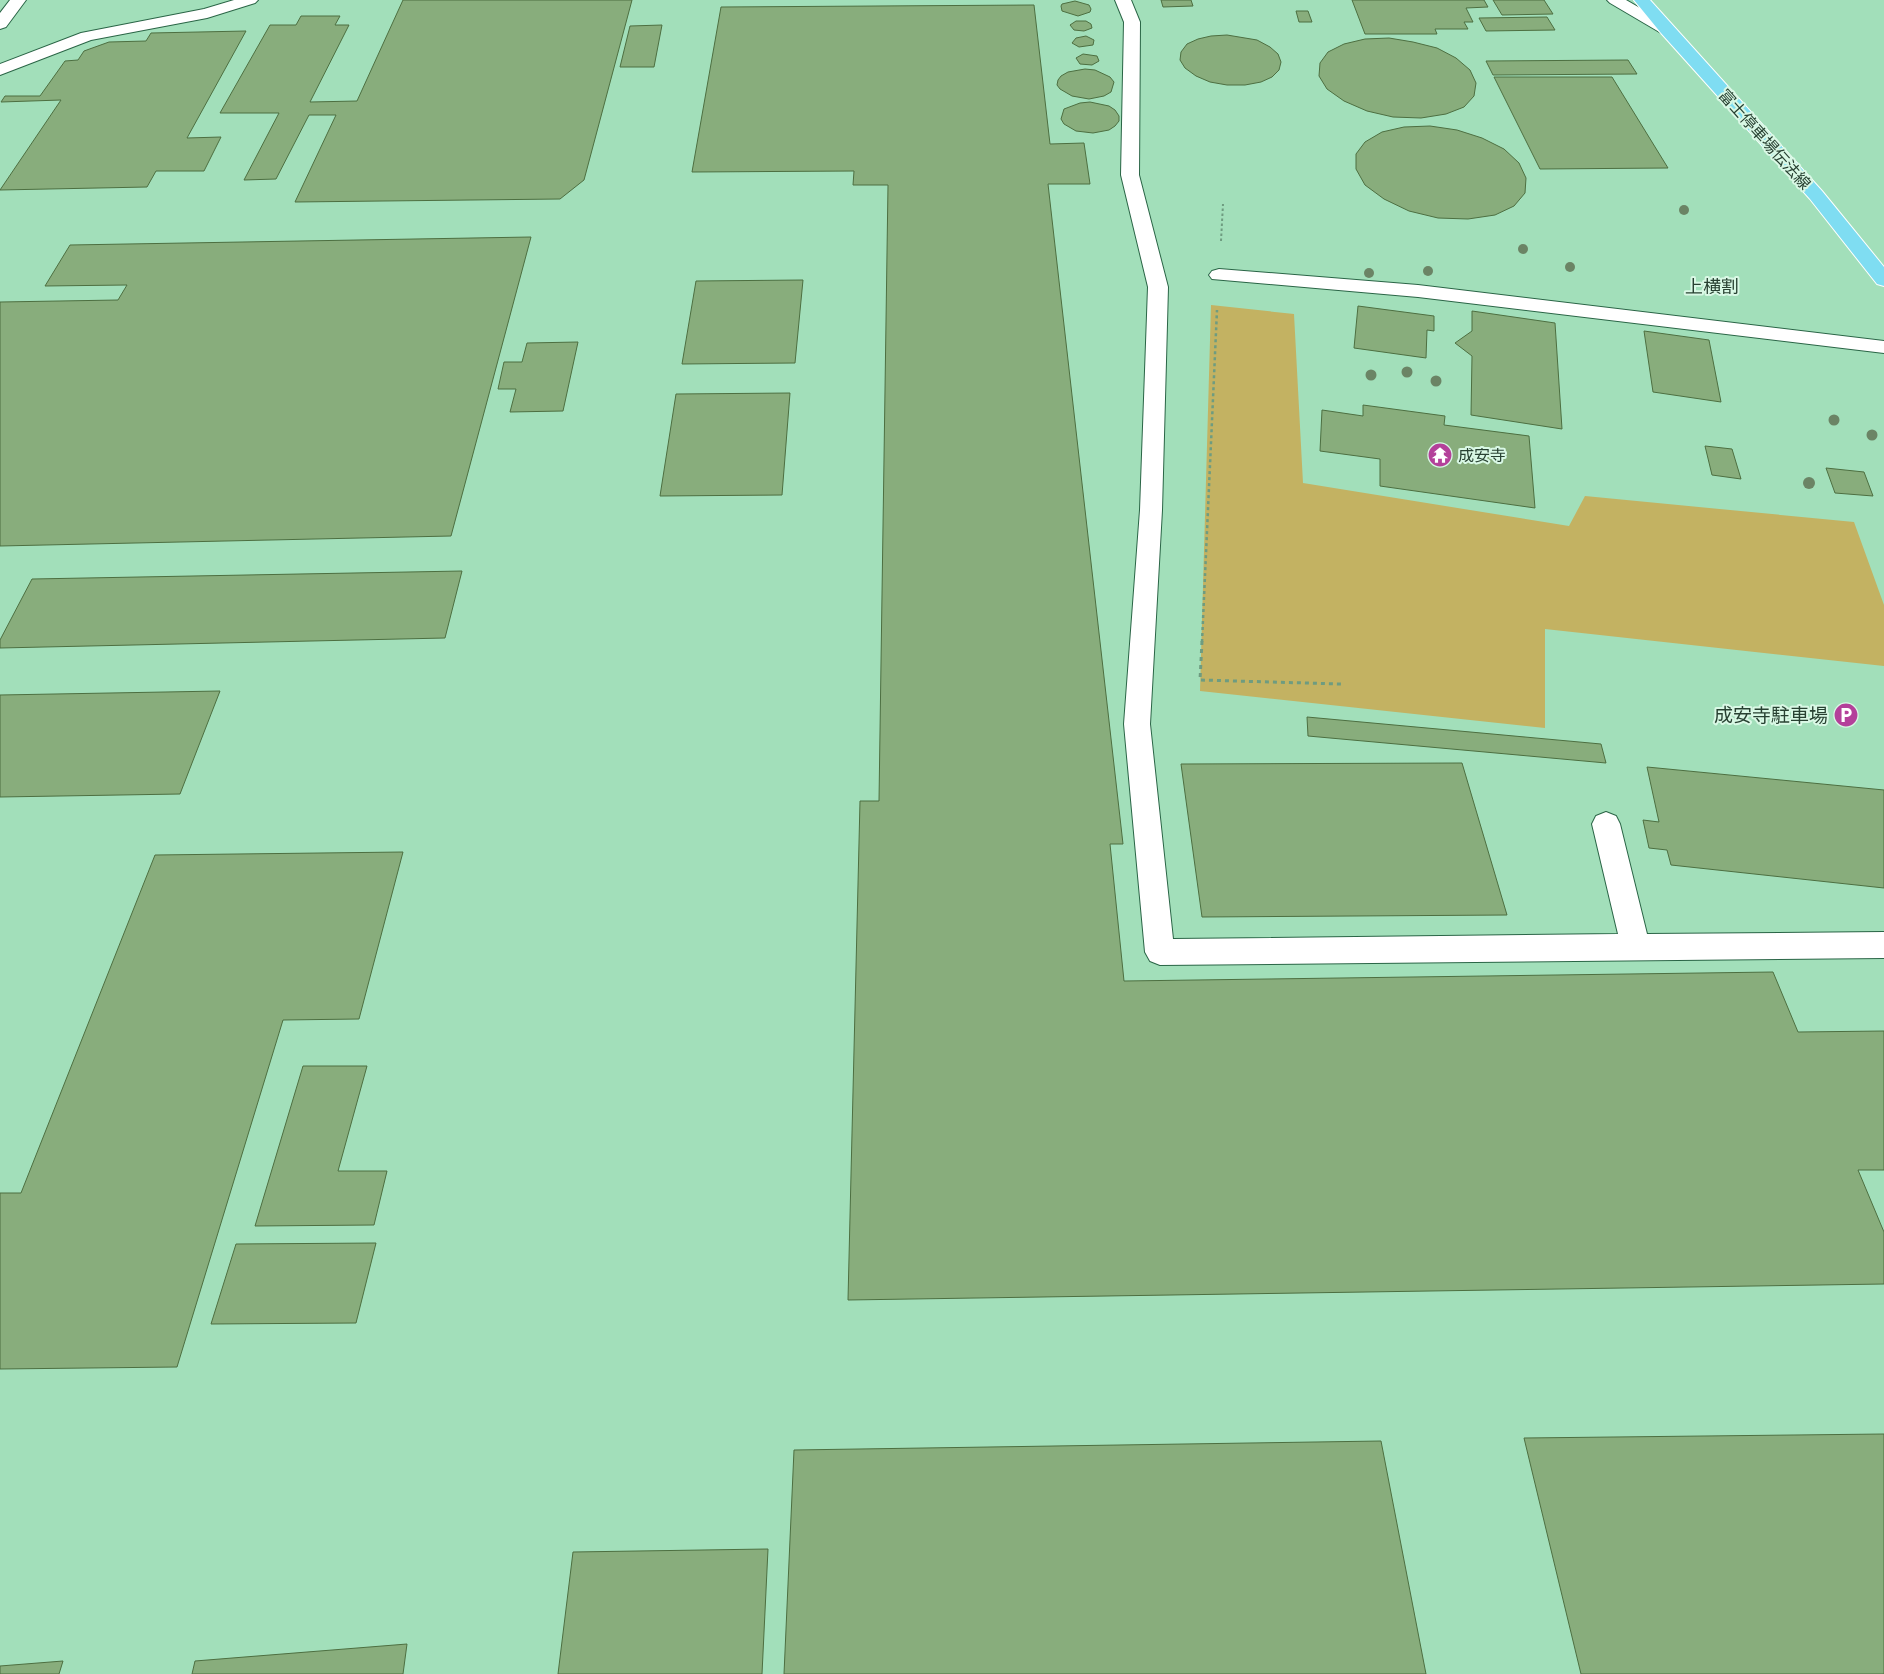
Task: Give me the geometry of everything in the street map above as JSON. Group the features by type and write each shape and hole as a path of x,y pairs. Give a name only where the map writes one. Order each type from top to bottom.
{"main road":[{"name":"富士停車場伝法線","path":"1642,0 1816,195 1884,280"}],"street":[{"path":"0,24 18,0"},
{"path":"0,70 86,36 207,13 250,0"},
{"path":"1123,0 1132,22 1130,175 1158,287 1151,510 1137,724 1160,952 1884,945"},
{"path":"1615,0 1667,30"},
{"path":"1219,275 1418,291 1884,347"},
{"path":"1606,824 1636,947"}],"path":[{"path":"1219,275 1200,680 1341,684"}],"shaded area":[{"path":"1211,305 1294,314 1303,483 1569,526 1585,496 1854,522 1884,605 1884,666 1545,629 1545,728 1200,691"}],"building":[{"path":"403,0 632,0 584,180 560,199 295,202 336,115 309,115 276,179 244,180 279,113 220,113 270,25 296,25 301,16 340,16 335,25 349,25 310,102 357,101"},
{"path":"1161,0 1191,0 1193,6 1163,7"},
{"path":"1352,0 1484,0 1488,7 1466,8 1473,22 1464,22 1468,29 1435,29 1437,34 1365,34"},
{"path":"1493,0 1544,0 1553,14 1502,15"},
{"path":"1075,1 1089,5 1090,12 1078,16 1062,11 1062,4"},
{"path":"1034,5 1050,144 1084,143 1090,184 1048,184 1123,844 1110,844 1124,981 1773,972 1798,1032 1884,1031 1884,1170 1858,1170 1884,1232 1884,1284 848,1300 860,801 879,801 888,185 853,185 854,171 692,172 721,7"},
{"path":"1296,11 1308,11 1312,22 1299,22"},
{"path":"1547,17 1555,30 1486,31 1479,18"},
{"path":"1076,21 1086,21 1091,24 1092,28 1084,31 1074,30 1070,25"},
{"path":"662,25 654,67 620,67 630,26"},
{"path":"246,31 187,138 221,137 204,171 156,171 147,187 0,190 61,100 1,102 5,96 40,96 65,61 78,60 84,51 109,42 146,41 151,33"},
{"path":"1227,35 1257,40 1270,47 1278,54 1281,62 1279,70 1272,77 1261,82 1245,85 1227,85 1210,82 1196,76 1185,68 1180,60 1181,52 1187,44 1211,36"},
{"path":"1086,36 1094,40 1093,45 1079,47 1072,43 1076,38"},
{"path":"1389,38 1437,48 1456,58 1470,70 1476,83 1474,96 1464,107 1446,114 1421,118 1393,117 1367,111 1344,101 1327,89 1319,76 1320,63 1328,52 1344,44 1365,39"},
{"path":"1083,54 1097,56 1099,61 1092,65 1080,64 1076,58"},
{"path":"1628,60 1637,74 1493,75 1486,61"},
{"path":"1085,69 1095,70 1110,77 1114,82 1111,92 1104,96 1089,99 1072,96 1057,85 1061,76 1068,72"},
{"path":"1494,77 1612,77 1668,168 1540,169"},
{"path":"1090,102 1109,106 1119,116 1119,121 1109,130 1093,133 1076,131 1064,124 1061,119 1064,109 1080,103"},
{"path":"1430,126 1457,130 1482,138 1504,149 1519,163 1526,178 1525,193 1514,206 1495,215 1468,219 1438,218 1409,211 1384,199 1365,185 1356,169 1356,154 1365,142 1382,132 1404,127"},
{"path":"531,237 451,536 0,546 0,302 118,300 127,285 45,286 70,245"},
{"path":"803,280 795,363 682,364 696,281"},
{"path":"1358,306 1434,316 1434,331 1427,330 1426,358 1354,348"},
{"path":"1472,311 1555,323 1562,429 1471,415 1472,356 1455,343 1472,331"},
{"path":"1644,331 1709,340 1721,402 1653,392"},
{"path":"578,342 563,411 510,412 516,389 498,389 504,362 522,362 527,343"},
{"path":"790,393 782,495 660,496 676,394"},
{"name":"成安寺","path":"1363,405 1445,416 1444,425 1529,436 1535,508 1380,486 1380,459 1320,451 1322,410 1363,416"},
{"path":"1705,446 1732,449 1741,479 1712,475"},
{"path":"1826,468 1864,472 1873,496 1835,493"},
{"path":"462,571 445,638 0,648 0,640 32,579"},
{"path":"220,691 180,794 0,797 0,695"},
{"path":"1307,717 1601,744 1606,763 1308,736"},
{"path":"1462,763 1507,915 1202,917 1181,764"},
{"path":"1647,767 1884,790 1884,888 1671,865 1667,850 1649,848 1643,820 1659,822"},
{"path":"403,852 359,1019 283,1020 177,1367 0,1369 0,1193 21,1193 155,855"},
{"path":"303,1066 367,1066 338,1171 387,1171 374,1225 255,1226"},
{"path":"376,1243 356,1323 211,1324 236,1244"},
{"path":"1884,1434 1884,1674 1581,1674 1524,1438"},
{"path":"1381,1441 1426,1674 784,1674 794,1450"},
{"path":"768,1549 762,1674 558,1674 573,1552"},
{"path":"407,1644 403,1674 192,1674 195,1661"},
{"path":"63,1661 59,1674 0,1674 0,1666"}],"place":[{"name":"成安寺","path":"1440,455"},
{"name":"成安寺駐車場","path":"1846,715"}],"district":[{"name":"上横割","path":"1712,287"}]}
